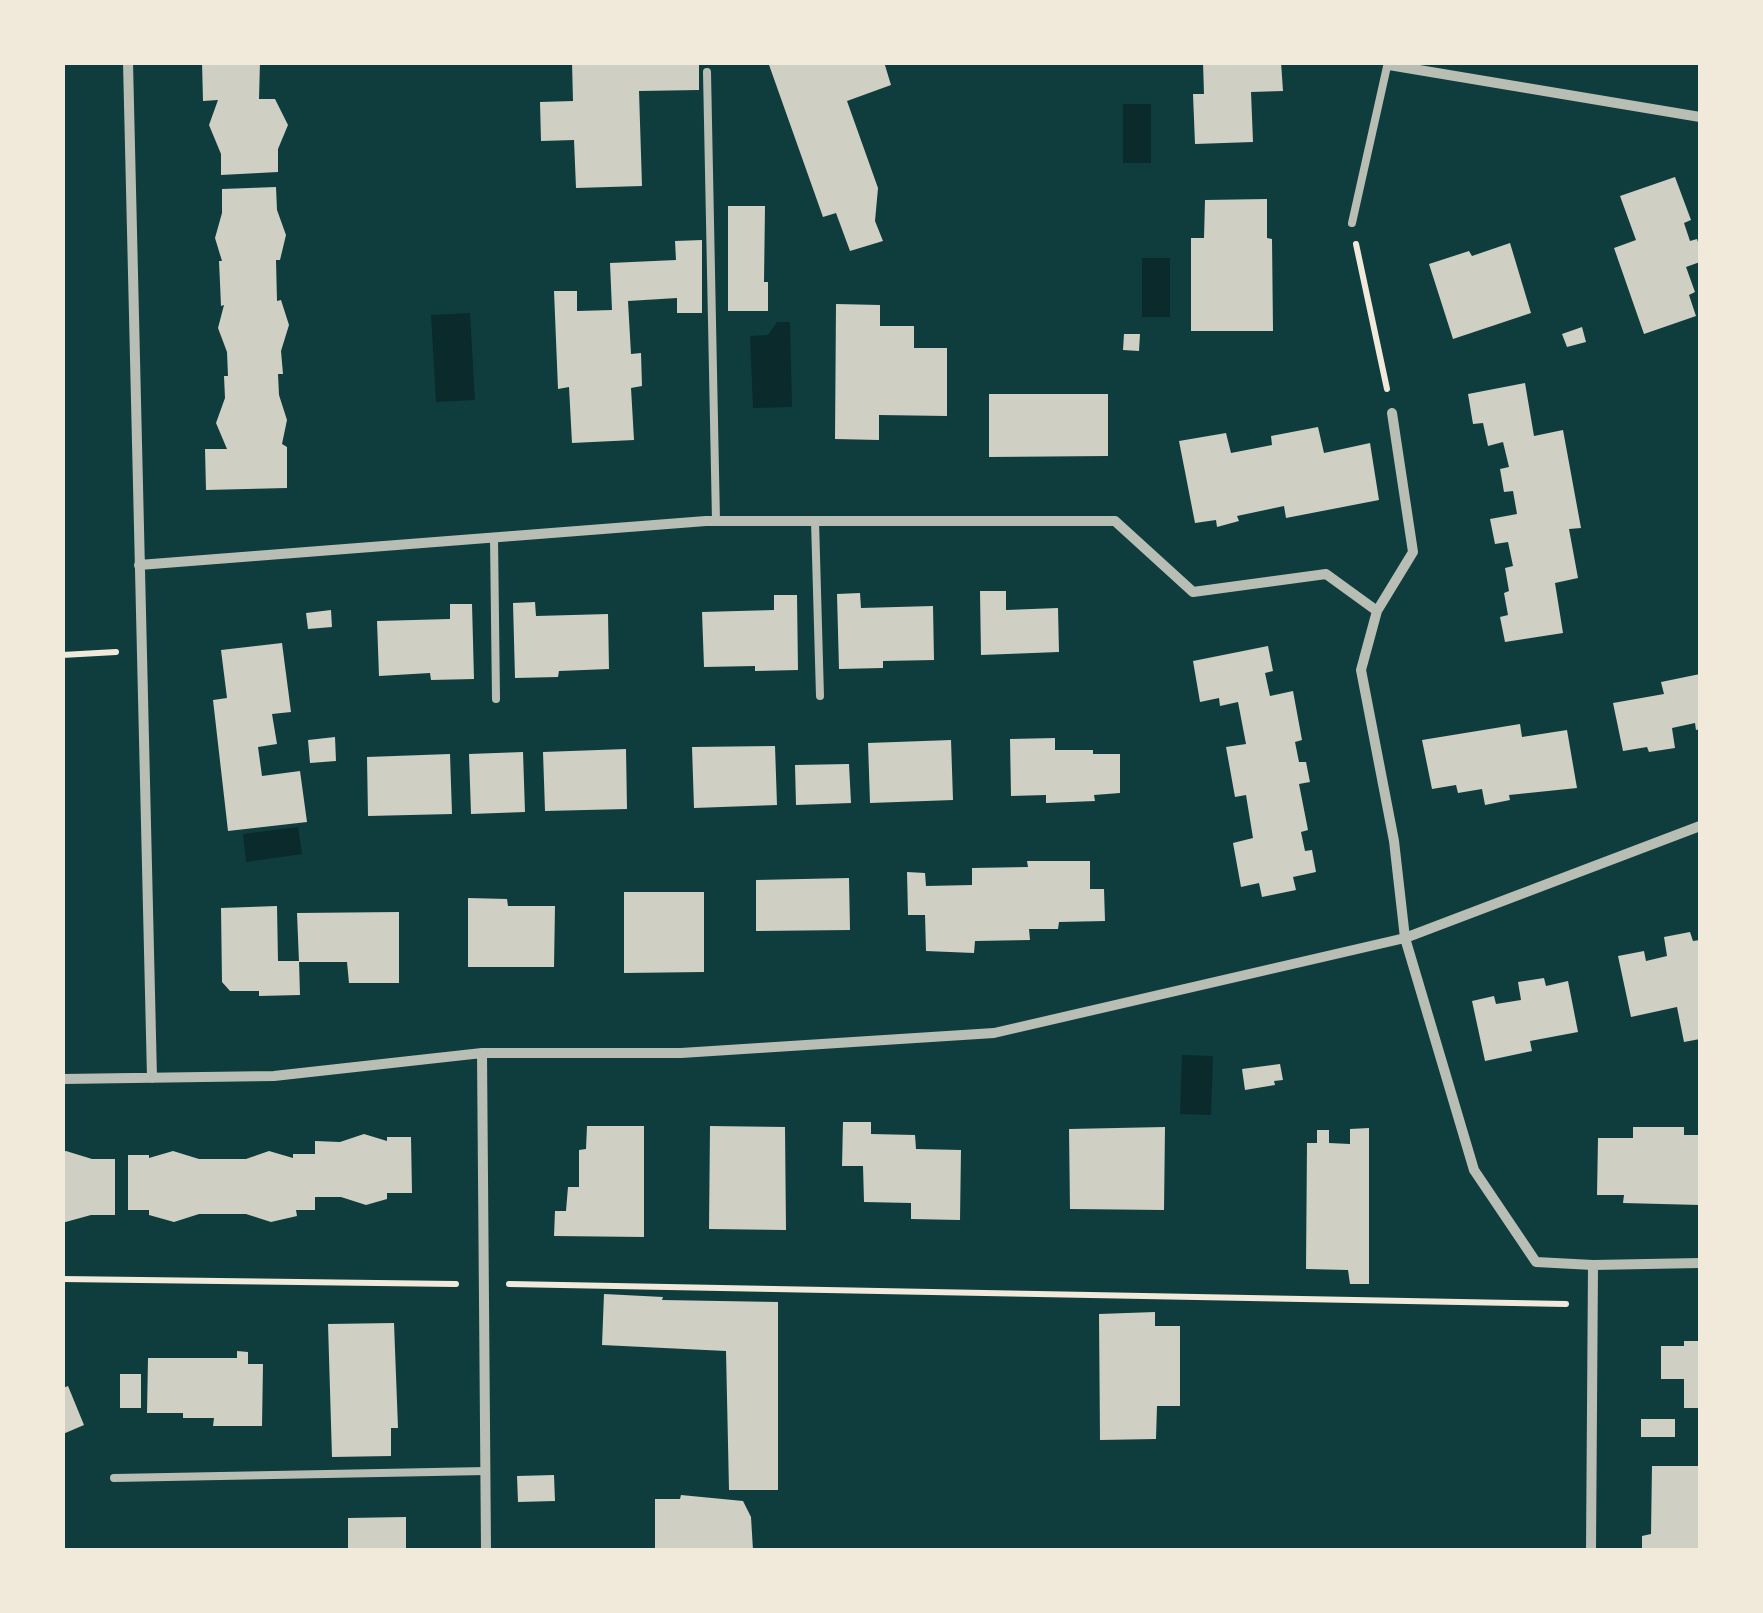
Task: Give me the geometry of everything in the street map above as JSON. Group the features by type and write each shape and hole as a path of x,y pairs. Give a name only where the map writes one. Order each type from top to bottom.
{"street":[{"path":"128,62 152,1078"},
{"path":"1388,64 1700,118"},
{"path":"1392,413 1413,552 1377,611 1361,670 1394,841 1405,938 1474,1170 1536,1262 1700,1263"},
{"path":"139,566 716,521 1115,520 1194,592 1326,574 1377,611"},
{"path":"62,1079 274,1076 482,1052 681,1053 994,1033 1405,938 1700,826"},
{"path":"482,1052 486,1550"},
{"path":"1591,1550 1592,1265"}],"lane":[{"path":"1352,224 1388,64"},
{"path":"707,72 716,521"},
{"path":"815,521 820,696"},
{"path":"494,538 496,699"},
{"path":"114,1478 486,1472"}],"path":[{"path":"1352,224 1392,413"},
{"path":"62,655 140,651"},
{"path":"62,1279 1593,1304"}],"water":[{"path":"1123,104 1151,104 1151,163 1123,163"},
{"path":"1142,258 1170,258 1170,317 1142,317"},
{"path":"470,313 475,400 436,402 431,315"},
{"path":"777,322 790,322 792,407 753,408 750,336 768,335"},
{"path":"298,827 302,854 246,862 243,834"},
{"path":"1182,1055 1213,1056 1211,1115 1180,1114"}],"building":[{"path":"202,62 260,62 259,99 275,99 288,125 278,149 278,172 221,175 221,154 209,125 218,100 203,101"},
{"path":"572,62 699,62 699,90 639,91 642,186 576,188 574,140 541,141 540,102 573,101"},
{"path":"768,62 884,62 891,85 847,101 878,188 875,221 883,241 850,251 836,213 823,217"},
{"path":"1203,62 1281,62 1283,91 1251,92 1253,142 1195,144 1193,94 1204,94"},
{"path":"1675,177 1691,220 1684,223 1690,241 1697,239 1700,248 1700,262 1686,267 1695,292 1689,295 1696,316 1644,334 1614,248 1636,240 1620,196"},
{"path":"276,187 277,210 286,235 280,260 276,260 277,301 281,300 289,325 281,351 283,374 278,374 279,395 287,420 282,444 287,447 287,488 206,490 205,449 227,449 216,423 225,398 224,376 228,376 227,352 218,328 224,305 221,306 222,261 215,238 222,213 222,189"},
{"path":"1267,199 1267,238 1272,239 1273,331 1191,331 1191,238 1204,238 1205,200"},
{"path":"728,206 765,206 764,282 768,282 768,311 728,311"},
{"path":"702,240 702,313 677,313 677,298 628,301 631,354 641,353 642,386 631,388 634,440 572,443 569,387 558,389 554,291 577,291 577,311 612,310 610,263 676,260 675,241"},
{"path":"1510,243 1531,313 1453,339 1429,264 1469,251 1472,256"},
{"path":"836,304 880,305 880,326 914,326 914,348 947,348 947,416 879,415 879,440 835,439"},
{"path":"1582,327 1586,342 1567,347 1562,334"},
{"path":"1124,334 1140,334 1139,351 1123,350"},
{"path":"1525,383 1534,436 1563,430 1581,528 1569,529 1578,578 1555,583 1563,633 1505,642 1500,617 1508,615 1505,568 1513,566 1508,542 1495,544 1490,519 1517,514 1513,491 1504,492 1500,469 1509,467 1503,442 1488,446 1483,423 1473,424 1468,394"},
{"path":"989,394 1108,394 1108,456 989,457"},
{"path":"1318,427 1324,453 1370,443 1379,500 1286,518 1284,506 1237,516 1239,521 1217,527 1216,520 1195,523 1179,441 1226,433 1231,453 1272,445 1271,436"},
{"path":"980,591 1006,591 1006,610 1058,608 1059,652 981,655"},
{"path":"860,593 861,608 933,606 934,660 883,661 883,668 839,669 837,594"},
{"path":"774,595 797,595 798,670 704,667 702,612 774,610"},
{"path":"535,602 536,616 608,614 609,669 559,671 558,677 515,678 513,603"},
{"path":"450,604 472,604 474,679 431,680 430,673 379,676 377,621 450,619"},
{"path":"331,610 332,627 308,629 306,613"},
{"path":"282,643 291,712 272,714 277,744 258,747 262,776 300,771 307,822 228,831 213,700 227,698 221,650"},
{"path":"1268,646 1273,671 1265,673 1270,696 1293,691 1302,740 1295,742 1299,762 1306,762 1310,782 1299,784 1308,830 1301,832 1305,851 1312,850 1316,872 1293,877 1296,890 1262,897 1259,883 1241,887 1233,843 1253,838 1246,795 1235,797 1226,747 1246,744 1238,702 1220,706 1219,698 1200,702 1193,661"},
{"path":"1700,674 1700,729 1696,730 1695,723 1672,728 1675,748 1623,751 1613,703 1664,694 1661,682"},
{"path":"1520,724 1522,737 1567,730 1577,788 1509,795 1510,800 1485,805 1482,789 1458,793 1456,785 1432,789 1422,740"},
{"path":"335,737 336,761 310,763 308,740"},
{"path":"1055,738 1055,750 1120,754 1120,793 1094,795 1095,801 1046,803 1046,795 1011,796 1010,739"},
{"path":"951,740 953,800 870,803 868,743"},
{"path":"775,746 777,805 694,808 692,747"},
{"path":"626,749 627,809 545,811 543,752"},
{"path":"523,752 525,812 471,814 469,754"},
{"path":"450,754 452,814 368,816 367,757"},
{"path":"849,764 851,803 796,805 795,765"},
{"path":"1027,861 1090,861 1090,889 1104,889 1105,921 1059,922 1058,929 1029,929 1030,940 975,941 974,953 926,951 925,915 908,915 907,872 925,873 926,886 972,885 972,868 1028,867"},
{"path":"849,878 850,930 756,931 756,880"},
{"path":"624,892 704,892 704,972 624,973"},
{"path":"468,898 507,899 508,906 555,906 554,967 468,967"},
{"path":"277,906 278,961 299,961 300,995 259,996 259,991 230,991 222,982 221,908"},
{"path":"399,912 399,983 349,983 347,962 299,962 297,913"},
{"path":"1690,932 1693,941 1700,940 1700,1039 1684,1042 1677,1007 1631,1017 1618,956 1644,951 1646,961 1667,956 1664,937"},
{"path":"1544,978 1546,986 1568,981 1578,1032 1530,1041 1532,1051 1485,1061 1472,1001 1494,996 1496,1004 1521,1000 1518,982"},
{"path":"1280,1064 1283,1080 1245,1090 1242,1069"},
{"path":"843,1122 871,1122 871,1134 915,1135 916,1149 961,1150 960,1220 911,1219 911,1203 864,1202 863,1166 842,1166"},
{"path":"587,1126 644,1126 644,1237 554,1236 555,1211 566,1211 568,1187 579,1187 579,1150 586,1149"},
{"path":"710,1126 785,1127 786,1230 709,1229"},
{"path":"1165,1127 1164,1210 1070,1209 1069,1129"},
{"path":"1633,1127 1684,1127 1684,1135 1700,1135 1700,1205 1623,1203 1624,1195 1597,1195 1598,1138 1633,1138"},
{"path":"1369,1128 1369,1284 1350,1284 1348,1270 1306,1269 1307,1143 1317,1143 1317,1130 1329,1130 1329,1143 1350,1144 1350,1129"},
{"path":"364,1134 387,1141 387,1137 411,1137 412,1193 387,1193 387,1199 366,1205 341,1197 315,1197 315,1210 296,1210 297,1216 271,1222 246,1214 199,1214 174,1222 149,1215 149,1210 128,1210 128,1155 149,1158 173,1151 199,1159 246,1159 269,1151 293,1158 293,1154 315,1154 315,1141 340,1142"},
{"path":"62,1152 92,1159 115,1159 115,1215 91,1215 62,1223"},
{"path":"604,1294 663,1297 662,1300 778,1302 778,1490 729,1490 726,1351 602,1345"},
{"path":"1155,1312 1155,1326 1180,1326 1180,1406 1157,1406 1156,1439 1100,1440 1099,1314"},
{"path":"394,1323 398,1428 391,1428 391,1456 332,1457 328,1324"},
{"path":"1684,1341 1700,1341 1700,1408 1684,1408 1684,1379 1661,1379 1661,1346 1684,1346"},
{"path":"237,1351 248,1352 248,1364 263,1364 262,1426 213,1426 214,1418 147,1413 148,1358 237,1358"},
{"path":"120,1374 141,1374 141,1408 120,1408"},
{"path":"68,1386 84,1425 63,1434 63,1388"},
{"path":"1641,1419 1675,1419 1675,1437 1641,1437"},
{"path":"1652,1466 1700,1466 1700,1550 1642,1550 1642,1536 1651,1534"},
{"path":"554,1475 555,1501 518,1502 517,1476"},
{"path":"681,1495 743,1501 751,1517 753,1550 655,1550 655,1499 680,1499"},
{"path":"406,1517 406,1550 348,1550 348,1518"}]}
